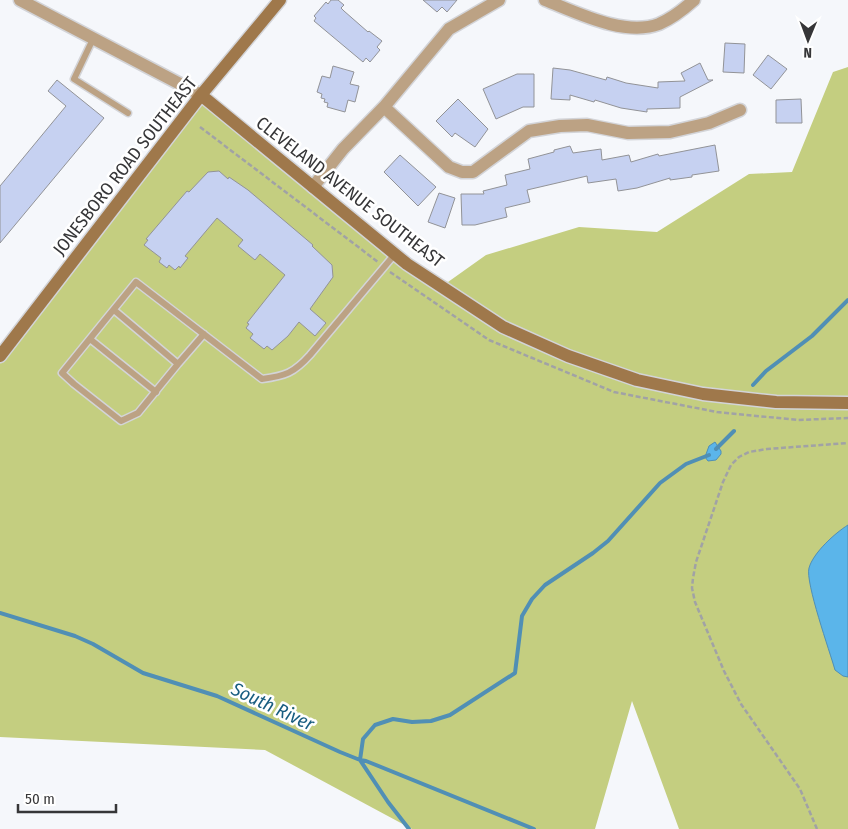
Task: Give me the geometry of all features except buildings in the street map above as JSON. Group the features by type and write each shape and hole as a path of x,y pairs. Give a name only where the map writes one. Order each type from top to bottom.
{"main road":[{"name":"JONESBORO ROAD SOUTHEAST","path":"0,356 201,95 280,0"},
{"name":"CLEVELAND AVENUE SOUTHEAST","path":"201,95 407,264 503,326 568,356 638,380 703,394 742,399 776,402 848,402"}],"street":[{"name":"CLEVELAND AVENUE SOUTHEAST","path":"20,0 201,95"},
{"path":"313,187 343,149 384,107 449,29 499,0"},
{"path":"546,0 591,18 630,28 658,24 678,13 694,0"},
{"path":"384,107 449,167 462,172 473,172 530,131 560,126 587,126 628,133 670,132 709,123 740,110"}],"lane":[{"path":"93,39 74,79 128,113"},
{"path":"204,334 138,413 121,421 62,373 136,282 204,334 262,379 282,377 302,364 394,254"},
{"path":"114,310 178,364"},
{"path":"90,339 156,392"}],"path":[{"path":"817,829 800,789 732,688 695,602 692,588 696,562 723,482 731,465 739,457 748,452 767,449 848,443"}],"green space":[{"path":"848,67 848,829 679,829 632,701 595,829 412,829 265,750 0,737 0,351 196,99 399,261 448,282 486,255 579,227 657,232 749,174 792,172 833,72"}],"water":[{"path":"715,442 721,454 716,460 708,461 705,457 709,446"},
{"path":"848,525 848,677 835,670 814,602 809,568 820,550 831,538"}],"waterway":[{"path":"753,385 766,371 812,336 848,300"},
{"path":"716,449 734,431"},
{"path":"409,829 360,760 363,739 375,725 393,719 412,722 431,721 450,715 515,673 522,616 532,599 545,585 608,541 660,483 686,464 709,455"},
{"name":"South River","path":"0,613 75,636 93,644 143,673 217,696 340,752 534,829"}]}
